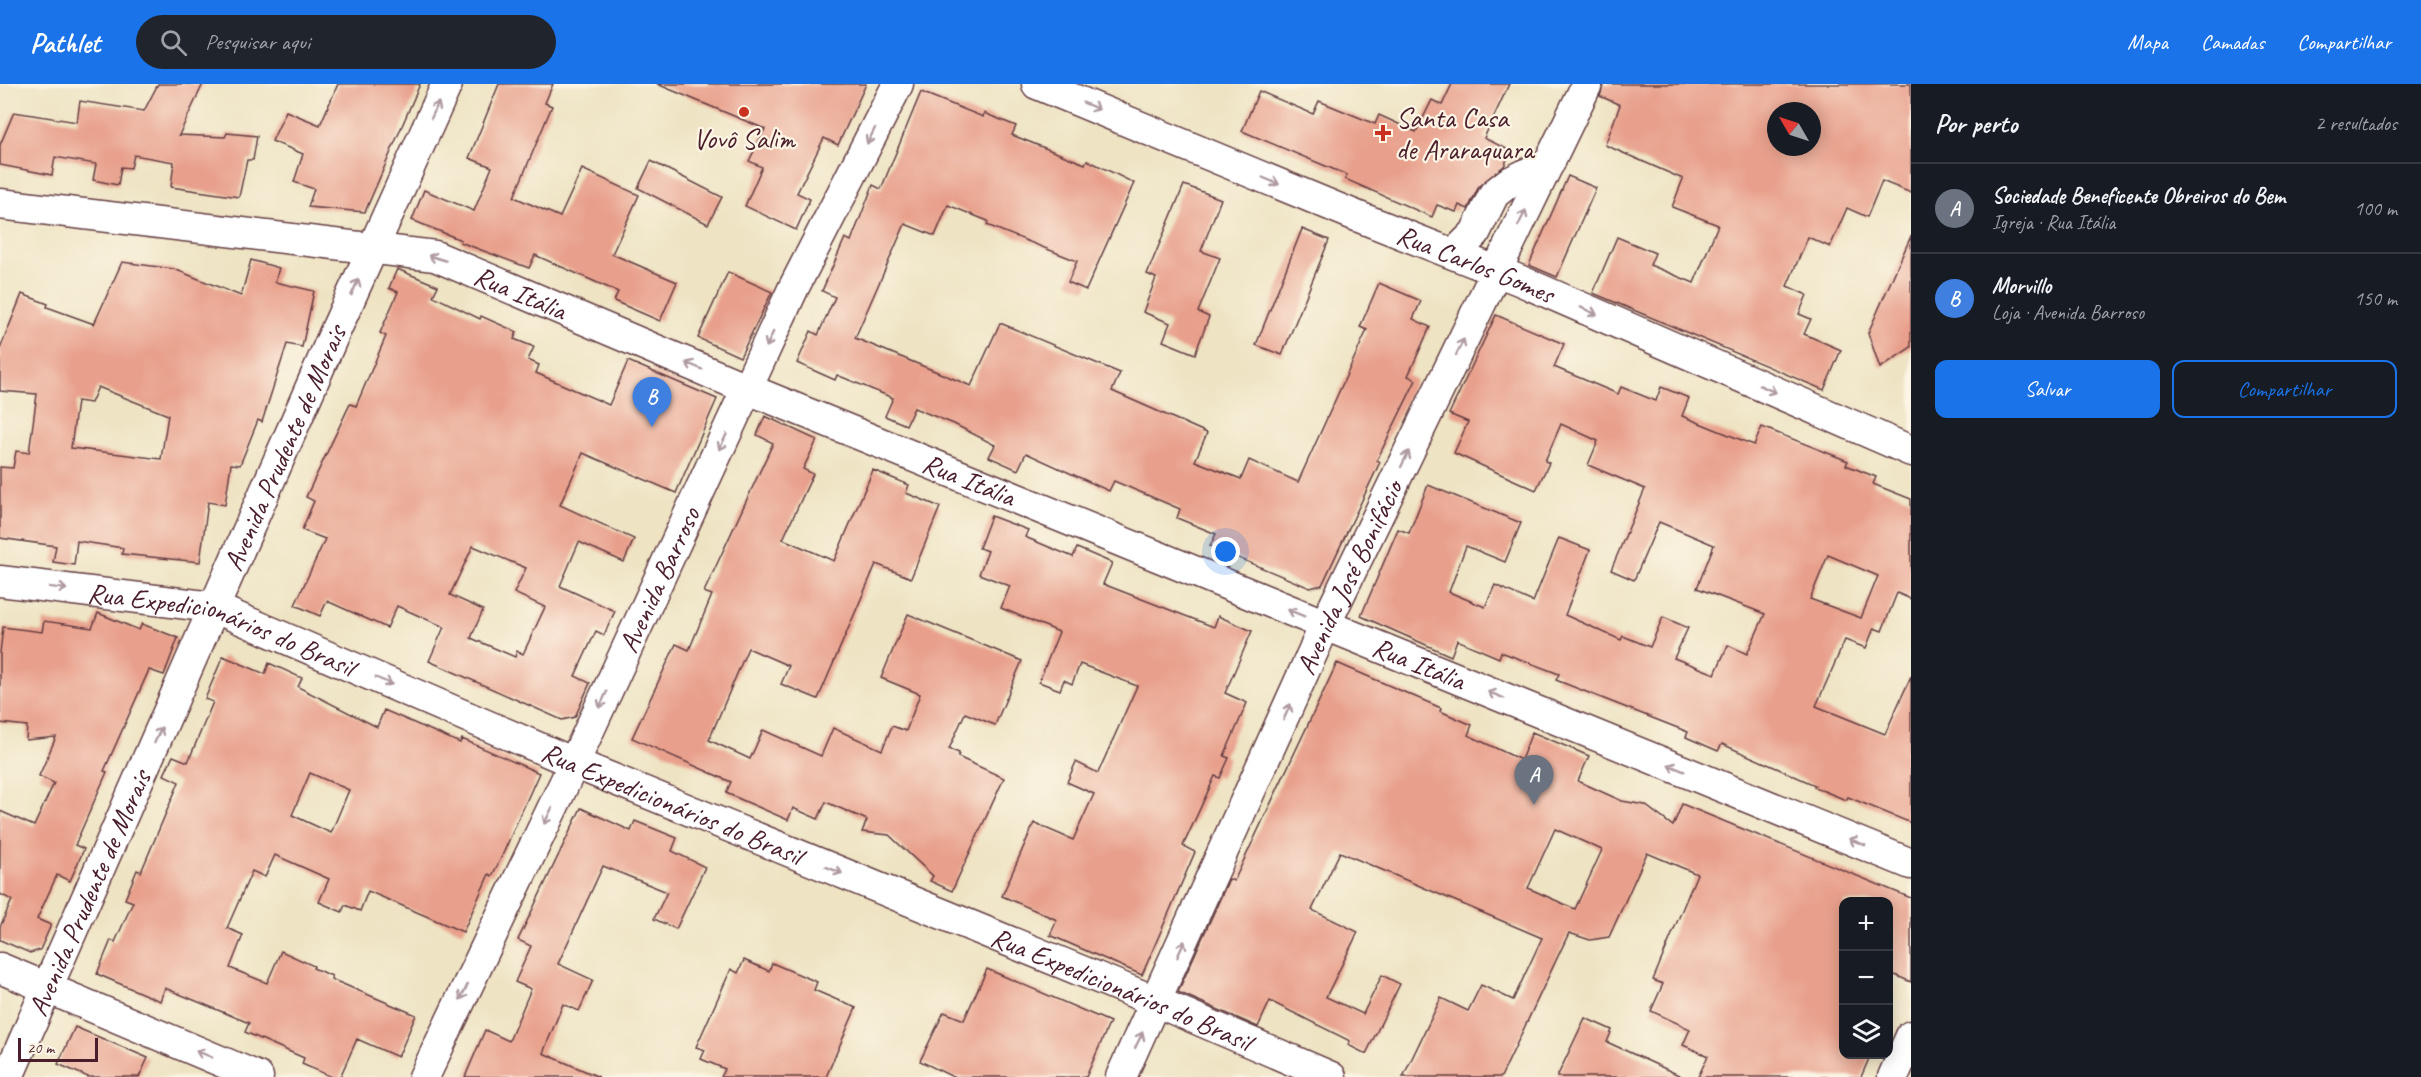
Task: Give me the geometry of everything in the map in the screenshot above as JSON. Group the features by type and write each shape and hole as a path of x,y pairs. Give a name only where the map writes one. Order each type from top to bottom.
{"street":[{"name":"Avenida Prudente de Morais","path":"8,1077 213,607 447,84"},
{"name":"Avenida Barroso","path":"424,1077 574,763 793,289 898,84"},
{"name":"Rua Carlos Gomes","path":"1037,84 1497,271 1911,452"},
{"name":"Avenida José Bonifácio","path":"1121,1077 1157,1002 1325,625 1587,84"},
{"path":"1454,254 1475,233 1494,194 1508,183 1550,162"},
{"name":"Rua Itália","path":"0,204 435,256 748,389 1911,864"},
{"name":"Rua Expedicionários do Brasil","path":"0,581 213,607 574,763 1157,1002 1331,1077"},
{"path":"0,968 258,1077"},
{"path":"1893,1077 1911,1036"}],"building":[{"path":"158,84 203,84 179,135 225,137 227,133 257,136 253,160 247,160 239,197 171,187 174,162 134,155 131,168 121,167 118,185 93,180 96,164 55,157 52,175 0,165 0,145 14,112 77,122 80,101 144,111"},
{"path":"338,84 420,84 365,212 308,207 314,189 294,182 303,154 272,141 286,111 320,125"},
{"path":"499,84 553,84 545,103 552,106 514,197 560,217 582,169 639,195 612,254 677,282 660,321 614,301 618,292 535,255 529,268 460,242 461,240 412,220 424,190 474,211 492,167 469,158"},
{"path":"657,84 866,84 838,145 824,138 797,193 810,199 796,230 745,206 762,167 749,161 765,129"},
{"path":"1452,84 1509,84 1484,138 1511,151 1504,166 1479,186 1468,209 1459,205 1456,212 1437,205 1432,217 1345,179 1347,175 1242,131 1259,91 1313,114 1319,101 1375,124 1379,115 1416,132 1432,100 1442,105"},
{"path":"1604,84 1911,84 1911,193 1882,181 1867,217 1847,208 1830,247 1808,237 1787,286 1807,295 1799,314 1811,319 1804,334 1841,350 1824,390 1593,293 1617,237 1655,253 1650,265 1694,283 1718,225 1672,207 1683,179 1605,145 1620,105 1600,96"},
{"path":"921,92 983,117 984,113 1016,126 1012,135 1085,164 1087,160 1134,183 1086,290 1068,282 1077,261 987,225 988,221 948,205 935,236 905,224 855,338 971,386 1000,323 1120,373 1112,391 1207,433 1195,461 1241,479 1249,460 1298,482 1367,330 1360,327 1379,283 1421,301 1413,319 1430,327 1408,376 1416,380 1377,460 1380,462 1322,585 1310,588 1210,546 1216,534 1177,518 1180,509 1114,481 1109,491 1026,453 1018,470 989,457 995,445 954,424 914,408 906,425 885,416 893,398 837,375 835,380 797,363 811,331 818,335 835,297 822,291 845,238 851,241 873,185 881,189"},
{"path":"651,161 722,197 708,224 638,188"},
{"path":"1568,176 1596,188 1557,277 1529,265"},
{"path":"1184,185 1221,199 1201,251 1220,258 1198,312 1209,317 1195,354 1163,341 1170,323 1143,312 1156,278 1147,274"},
{"path":"1302,229 1329,240 1282,355 1256,345"},
{"path":"1911,236 1911,347 1880,368 1868,333"},
{"path":"251,260 279,268 275,282 314,291 302,347 287,344 262,422 258,420 240,465 231,464 225,505 208,502 200,562 122,554 123,548 77,541 74,565 53,562 56,546 0,538 0,467 13,468 16,451 29,453 37,394 0,391 0,349 22,294 48,304 47,307 94,324 122,262 174,269 241,296","holes":["98,387 168,415 161,459 71,448 77,401 91,403"]},
{"path":"397,269 438,286 433,296 480,319 481,316 517,332 514,339 534,347 528,360 539,365 536,373 609,405 628,361 717,399 676,493 583,453 560,505 634,539 624,562 579,542 560,586 615,611 604,635 596,631 575,676 590,683 575,717 562,720 429,661 444,627 397,606 387,628 327,601 320,616 295,605 325,539 302,530 314,501 306,497 350,404 356,406 386,336 380,333 398,292 389,288","holes":["473,546 526,568 514,593 545,607 523,654 517,651 515,657 471,638 483,610 450,595"]},
{"path":"728,272 772,292 740,357 698,338"},
{"path":"1496,315 1564,344 1554,367 1618,394 1621,387 1656,401 1661,387 1689,398 1682,416 1754,445 1762,427 1848,461 1846,465 1876,477 1873,484 1911,499 1911,599 1897,593 1882,631 1874,628 1866,648 1845,640 1816,706 1885,734 1911,676 1911,823 1848,797 1846,800 1814,787 1815,785 1722,744 1718,751 1686,737 1688,732 1556,680 1559,674 1501,652 1499,658 1457,640 1451,656 1361,616 1398,529 1409,533 1428,485 1521,523 1505,562 1466,546 1449,592 1485,607 1495,585 1533,602 1559,538 1590,550 1565,615 1621,640 1623,636 1650,647 1663,617 1688,628 1674,658 1715,674 1728,645 1747,654 1765,614 1697,588 1714,545 1659,522 1634,580 1611,570 1645,489 1588,465 1598,441 1561,424 1545,461 1549,463 1536,490 1454,453 1468,422 1449,414","holes":["1828,555 1878,576 1861,618 1810,599"]},
{"path":"765,416 817,440 803,469 813,474 783,539 834,561 873,470 909,485 906,493 940,507 911,578 876,564 818,699 781,684 789,666 748,648 709,740 750,759 763,730 821,756 833,728 882,750 892,726 906,731 920,694 881,678 908,614 1022,661 995,725 965,713 949,749 959,753 958,757 1004,778 952,891 930,881 933,876 889,835 862,832 867,820 826,802 818,819 793,808 788,820 726,793 731,782 632,738 676,644 689,650 712,595 704,592 773,443 757,435"},
{"path":"991,516 1028,530 1025,537 1073,557 1077,548 1112,563 1103,584 1214,627 1218,616 1252,631 1225,693 1247,703 1224,756 1229,758 1220,778 1215,776 1183,846 1195,852 1142,975 1050,935 1057,920 1002,896 1034,823 1073,840 1094,794 1067,782 1076,762 1098,773 1137,686 1080,664 1072,684 1064,680 1060,690 1039,682 1059,632 1001,608 1010,586 979,574 988,551 979,548"},
{"path":"98,613 139,630 142,624 178,638 164,675 149,670 104,771 107,772 75,845 84,849 70,881 57,875 37,919 51,925 40,950 30,953 0,940 0,927 12,900 0,894 0,811 34,826 54,783 39,776 56,737 26,740 27,726 0,723 0,653 3,627 42,632 44,621 92,628"},
{"path":"223,656 265,674 269,663 302,678 298,687 377,727 384,710 460,743 462,739 539,773 502,856 492,876 489,874 463,932 368,891 360,911 345,905 342,912 319,902 329,879 275,855 265,877 252,871 227,928 243,935 230,968 267,983 281,951 332,976 331,979 416,1015 398,1057 357,1039 340,1077 332,1077 302,1064 304,1058 245,1032 249,1023 165,988 160,1001 97,974 111,940 115,942 133,902 125,899 137,870 141,872 179,782 164,775 173,756 188,762 213,702 205,699","holes":["310,773 349,790 331,833 292,815"]},
{"path":"1337,663 1441,708 1440,711 1472,725 1468,735 1521,760 1532,732 1589,756 1578,781 1622,801 1645,805 1673,826 1682,804 1911,898 1911,982 1893,974 1893,897 1839,897 1839,1059 1869,1059 1861,1077 1698,1077 1708,1056 1683,1045 1690,1029 1651,1011 1663,984 1653,980 1697,874 1647,853 1609,937 1590,940 1569,933 1501,1077 1403,1077 1441,998 1468,1011 1481,985 1513,1000 1542,938 1340,852 1312,910 1358,932 1326,997 1363,1014 1382,975 1400,984 1366,1054 1348,1045 1350,1041 1270,1001 1258,1027 1178,992 1229,879 1234,881","holes":["1555,829 1602,850 1575,909 1528,888"]},
{"path":"581,808 631,831 635,821 677,838 672,851 705,867 676,929 654,919 667,892 603,866 558,964 593,980 579,1011 563,1004 543,1053 599,1077 465,1077 485,1030 509,1041 531,989 515,982 531,946 518,940"},
{"path":"744,960 769,971 772,963 817,982 814,990 856,1008 826,1077 721,1077 725,1069 701,1059 705,1050 696,1047 731,969 738,973"},
{"path":"987,969 1110,1022 1086,1077 953,1077 920,1061 944,1012 964,1020"},
{"path":"1585,1018 1612,1030 1607,1042 1683,1077 1557,1077"},
{"path":"75,1027 148,1058 139,1077 88,1077 58,1064"}],"place":[{"name":"Vovô Salim","path":"744,112"},
{"name":"Santa Casa de Araraquara","path":"1383,133"},
{"name":"Morvillo","path":"652,427"},
{"name":"Sociedade Beneficente Obreiros do Bem","path":"1534,805"}]}
